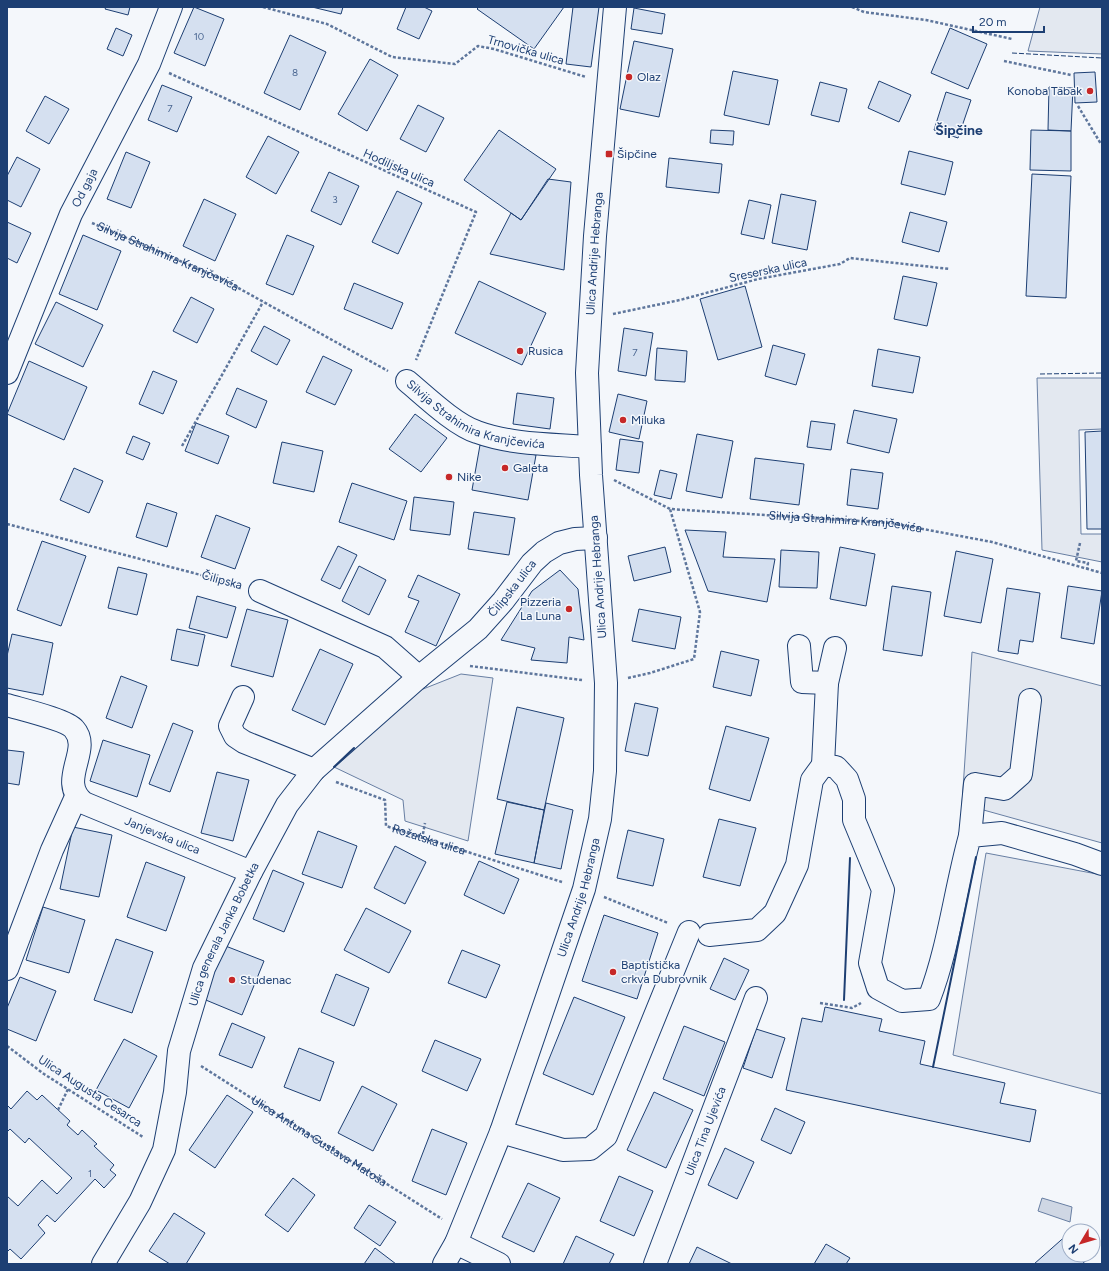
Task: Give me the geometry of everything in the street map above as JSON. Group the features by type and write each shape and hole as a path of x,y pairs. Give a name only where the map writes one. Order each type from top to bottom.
{"street":[{"name":"Od gaja","path":"7,373 71,214 149,64 171,7"},
{"name":"Ulica Andrije Hebranga","path":"444,1264 458,1237 501,1132 584,889 600,819 605,771 606,683 591,475 587,373 592,308 595,236 607,83 615,7"},
{"name":"Silvija Strahimira Kranjčevića","path":"407,381 446,413 476,432 521,442 590,447"},
{"name":"Čilipska ulica","path":"440,660 478,629 503,601 532,563 544,552 559,544 575,539 596,538"},
{"path":"260,591 385,647 419,677"},
{"path":"799,646 802,682 827,683"},
{"path":"501,1132 563,1150 590,1149 606,1136 699,933 757,930 775,913 797,865 812,780 823,765 827,683 835,648"},
{"name":"Ulica generala Janka Bobetka","path":"103,1264 140,1202 164,1150 175,1092 179,1051 204,968 251,872 287,806 314,770 440,660"},
{"path":"243,697 230,726 235,736 244,742 314,770"},
{"path":"823,765 836,767 847,779 854,799 854,820 883,890 870,963 878,988 902,1001 929,999 940,972 958,879 970,836 975,784 1004,789 1021,774 1030,700"},
{"path":"7,705 62,722 74,728 80,740 72,787 76,797 52,850 7,969"},
{"name":"Janjevska ulica","path":"76,797 84,804 251,872"},
{"path":"970,836 1002,833 1075,854 1102,864"},
{"name":"Ulica Tina Ujevića","path":"655,1264 756,998"},
{"path":"458,1237 499,1264"}],"path":[{"name":"Trnovička ulica","path":"263,7 327,24 392,57 455,64 478,46 494,49 607,83"},
{"path":"852,7 864,12 926,20 1012,39"},
{"path":"1004,61 1071,74"},
{"name":"Hodiljska ulica","path":"149,64 476,212 407,381"},
{"path":"1078,106 1101,144"},
{"name":"Silvija Strahimira Kranjčevića","path":"71,214 224,280 407,381"},
{"name":"Sreserska ulica","path":"592,308 616,315 758,279 840,264 850,258 950,268"},
{"path":"182,446 263,302"},
{"name":"Silvija Strahimira Kranjčevića","path":"591,475 619,481 670,509 891,523 992,542 1102,573"},
{"name":"Čilipska","path":"7,524 90,544 260,591"},
{"path":"1080,543 1076,561 1088,563 1087,569"},
{"name":"Rožatska ulica","path":"314,770 341,784 385,800 386,826 422,839 584,889 699,933"},
{"path":"422,839 425,823"},
{"path":"820,1004 852,1008 882,990"},
{"name":"Ulica Augusta Cesarca","path":"7,1046 44,1074 164,1150"},
{"name":"Ulica Antuna Gustava Matoša","path":"179,1051 458,1237"},
{"path":"58,1110 68,1089"}],"shaded area":[{"path":"1040,7 1102,7 1102,54 1028,51"},
{"path":"1037,378 1102,378 1102,429 1079,430 1081,534 1102,534 1102,562 1042,550"},
{"path":"972,652 1102,686 1102,843 962,804"},
{"path":"461,674 493,678 468,841 405,821 403,800 334,767 413,693"},
{"path":"986,853 1102,875 1102,1094 953,1055"},
{"path":"1042,1198 1072,1207 1070,1222 1038,1211"}],"building":[{"path":"106,7 130,7 128,15 105,9"},
{"path":"194,7 224,19 205,66 174,53"},
{"path":"312,7 343,7 341,14"},
{"path":"406,7 424,7 432,11 419,39 397,29"},
{"path":"479,7 564,7 534,49 477,9"},
{"path":"573,7 599,7 591,67 566,64"},
{"path":"634,8 665,14 662,34 631,29"},
{"path":"116,28 132,35 123,56 107,49"},
{"path":"950,28 987,44 968,89 931,73"},
{"path":"290,35 326,52 300,110 264,93"},
{"path":"634,41 673,49 659,117 620,109"},
{"path":"370,59 398,75 367,131 338,114"},
{"path":"733,71 778,80 769,125 724,115"},
{"path":"1095,72 1097,102 1075,103 1074,73"},
{"path":"879,81 911,95 899,122 868,108"},
{"path":"820,82 847,89 839,122 811,115"},
{"path":"162,85 192,97 177,132 148,120"},
{"path":"1049,87 1073,88 1071,131 1048,130"},
{"path":"946,92 971,100 958,138 934,130"},
{"path":"45,96 69,109 49,144 26,131"},
{"path":"418,105 444,118 426,152 400,139"},
{"path":"499,130 556,169 521,220 464,180"},
{"path":"711,130 734,131 733,145 710,143"},
{"path":"1031,130 1071,131 1071,171 1030,170"},
{"path":"268,136 299,152 276,194 246,177"},
{"path":"909,151 953,162 945,195 901,184"},
{"path":"126,152 150,162 131,208 107,199"},
{"path":"17,157 40,169 21,207 7,200 7,176"},
{"path":"669,158 722,164 719,193 666,187"},
{"path":"329,172 359,186 341,225 311,211"},
{"path":"1032,174 1071,176 1066,298 1026,296"},
{"path":"548,179 571,182 564,270 490,254 511,213 521,220"},
{"path":"397,191 422,203 398,254 372,242"},
{"path":"781,194 816,201 807,250 772,243"},
{"path":"204,199 236,214 215,261 183,246"},
{"path":"749,200 771,205 764,239 741,234"},
{"path":"910,212 947,222 939,252 902,242"},
{"path":"7,222 31,233 17,263 7,258"},
{"path":"83,235 121,251 97,310 59,294"},
{"path":"287,235 314,246 293,295 266,284"},
{"path":"903,276 937,283 927,326 894,319"},
{"path":"479,281 546,313 522,365 455,333"},
{"path":"354,283 403,303 392,329 344,309"},
{"path":"745,286 762,347 718,360 700,299"},
{"path":"191,297 214,309 197,343 173,331"},
{"path":"56,302 103,325 83,367 35,344"},
{"path":"264,326 290,340 277,365 251,351"},
{"path":"624,328 653,333 646,376 618,371"},
{"path":"773,345 805,354 796,385 765,376"},
{"path":"657,348 687,351 685,382 655,380"},
{"path":"878,349 920,357 913,393 872,386"},
{"path":"323,356 352,370 335,405 306,392"},
{"path":"29,361 87,387 64,440 7,414"},
{"path":"153,371 177,381 163,414 139,404"},
{"path":"237,388 267,401 256,428 226,414"},
{"path":"517,393 554,398 550,429 513,424"},
{"path":"618,394 647,401 639,439 609,432"},
{"path":"854,410 897,419 889,453 847,443"},
{"path":"415,414 447,438 421,472 389,449"},
{"path":"811,421 835,424 831,450 807,447"},
{"path":"196,423 229,436 218,464 185,451"},
{"path":"1102,431 1102,529 1087,529 1085,432"},
{"path":"697,434 733,441 722,498 686,491"},
{"path":"133,436 150,443 143,460 126,453"},
{"path":"620,439 643,442 639,473 616,470"},
{"path":"282,442 323,451 314,492 273,483"},
{"path":"480,445 536,455 528,500 472,490"},
{"path":"755,458 804,464 799,505 750,499"},
{"path":"74,468 103,481 89,513 60,500"},
{"path":"851,469 883,473 878,509 847,505"},
{"path":"660,470 677,474 671,499 654,495"},
{"path":"352,483 407,501 394,540 339,522"},
{"path":"414,497 454,502 450,535 410,530"},
{"path":"147,503 177,513 167,547 136,537"},
{"path":"474,512 515,518 509,555 468,549"},
{"path":"216,515 250,528 235,569 201,557"},
{"path":"685,530 726,532 723,557 775,559 767,602 708,591"},
{"path":"42,541 86,556 61,626 17,610"},
{"path":"338,546 357,555 340,589 321,580"},
{"path":"665,547 671,572 634,581 628,556"},
{"path":"840,547 875,554 866,606 830,599"},
{"path":"781,550 819,552 817,588 779,587"},
{"path":"956,551 993,559 981,623 944,616"},
{"path":"359,566 386,580 369,615 342,601"},
{"path":"118,567 147,574 137,615 108,608"},
{"path":"560,570 578,589 584,640 569,637 567,663 531,660 535,648 501,640 532,591"},
{"path":"418,575 460,594 436,646 405,632 419,601 408,597"},
{"path":"892,586 931,592 922,656 883,650"},
{"path":"1068,586 1102,591 1094,644 1061,638"},
{"path":"1007,588 1040,593 1033,642 1020,640 1018,654 998,651"},
{"path":"197,596 236,607 227,638 189,628"},
{"path":"247,609 288,620 273,677 231,666"},
{"path":"639,609 681,617 675,649 632,641"},
{"path":"177,629 205,635 198,666 171,660"},
{"path":"12,634 53,643 43,695 7,688 7,656"},
{"path":"320,649 353,664 325,725 292,710"},
{"path":"721,651 759,660 751,696 713,687"},
{"path":"121,676 147,686 132,728 106,718"},
{"path":"635,703 658,708 648,756 625,751"},
{"path":"517,707 564,718 544,810 497,799"},
{"path":"173,723 193,731 170,792 149,784"},
{"path":"726,726 769,738 750,801 709,789"},
{"path":"103,740 150,755 137,797 90,781"},
{"path":"7,750 24,752 19,785 7,783"},
{"path":"217,772 249,780 233,841 201,833"},
{"path":"507,802 544,810 534,863 495,854"},
{"path":"546,803 573,810 561,869 534,863"},
{"path":"719,819 756,828 740,886 703,877"},
{"path":"73,827 112,835 99,897 60,889"},
{"path":"628,830 664,839 653,886 617,878"},
{"path":"318,831 357,846 342,888 302,874"},
{"path":"395,846 426,862 405,904 374,888"},
{"path":"479,861 519,879 504,914 464,895"},
{"path":"146,862 185,877 166,931 127,917"},
{"path":"273,870 304,883 284,932 253,919"},
{"path":"43,907 85,920 69,973 26,960"},
{"path":"366,908 411,931 389,973 344,950"},
{"path":"604,915 658,933 637,999 582,981"},
{"path":"116,939 153,952 132,1013 94,1000"},
{"path":"223,945 264,961 242,1015 201,998"},
{"path":"462,950 500,965 486,998 448,983"},
{"path":"724,958 749,970 735,1000 710,989"},
{"path":"336,974 369,988 354,1026 321,1012"},
{"path":"20,977 56,991 36,1041 7,1029 7,1008"},
{"path":"574,997 625,1017 593,1095 543,1074"},
{"path":"825,1007 882,1019 879,1031 925,1041 920,1064 1005,1083 1000,1103 1036,1110 1030,1142 786,1090 802,1018 822,1022"},
{"path":"232,1023 265,1037 252,1068 219,1055"},
{"path":"684,1026 725,1042 704,1096 663,1079"},
{"path":"756,1029 785,1038 772,1078 743,1068"},
{"path":"124,1039 157,1056 129,1108 96,1090"},
{"path":"435,1040 481,1059 467,1091 422,1071"},
{"path":"299,1048 334,1062 320,1101 284,1087"},
{"path":"362,1086 397,1104 373,1151 338,1133"},
{"path":"27,1091 37,1100 42,1095 70,1121 67,1125 78,1135 82,1130 97,1144 94,1146 114,1165 110,1170 116,1175 104,1188 95,1179 55,1222 47,1215 38,1225 45,1233 21,1259 10,1249 7,1252 7,1196 18,1206 42,1180 57,1194 72,1178 29,1138 25,1143 10,1129 7,1132 7,1105 11,1109"},
{"path":"654,1092 693,1110 666,1168 627,1150"},
{"path":"227,1095 253,1112 215,1168 189,1150"},
{"path":"775,1108 805,1122 791,1154 761,1140"},
{"path":"432,1129 467,1143 446,1195 412,1181"},
{"path":"725,1148 754,1162 737,1199 708,1185"},
{"path":"619,1176 653,1191 634,1236 600,1221"},
{"path":"293,1178 315,1195 288,1232 265,1215"},
{"path":"528,1183 560,1198 534,1252 502,1237"},
{"path":"369,1205 396,1222 380,1246 354,1228"},
{"path":"174,1213 205,1233 186,1264 170,1264 149,1251"},
{"path":"576,1236 614,1254 609,1264 563,1264"},
{"path":"1061,1240 1061,1263 1083,1263 1082,1264 1034,1264"},
{"path":"826,1244 850,1258 846,1264 814,1264"},
{"path":"697,1247 732,1264 689,1264"},
{"path":"375,1248 396,1264 364,1264"}],"fence":[{"path":"1012,53 1102,58"},
{"path":"1040,374 1102,373"}],"wall":[{"path":"334,767 354,748"},
{"path":"933,1067 976,857"},
{"path":"844,1000 850,858"}],"place":[{"name":"Olaz","path":"629,77"},
{"name":"Konoba Tabak","path":"1090,91"},
{"name":"Šipčine","path":"609,154"},
{"name":"Rusica","path":"520,351"},
{"name":"Miluka","path":"623,420"},
{"name":"Galeta","path":"505,468"},
{"name":"Nike","path":"449,477"},
{"name":"Pizzeria La Luna","path":"569,609"},
{"name":"Baptistička crkva Dubrovnik","path":"613,972"},
{"name":"Studenac","path":"232,980"}],"district":[{"name":"Šipčine","path":"959,130"}]}
